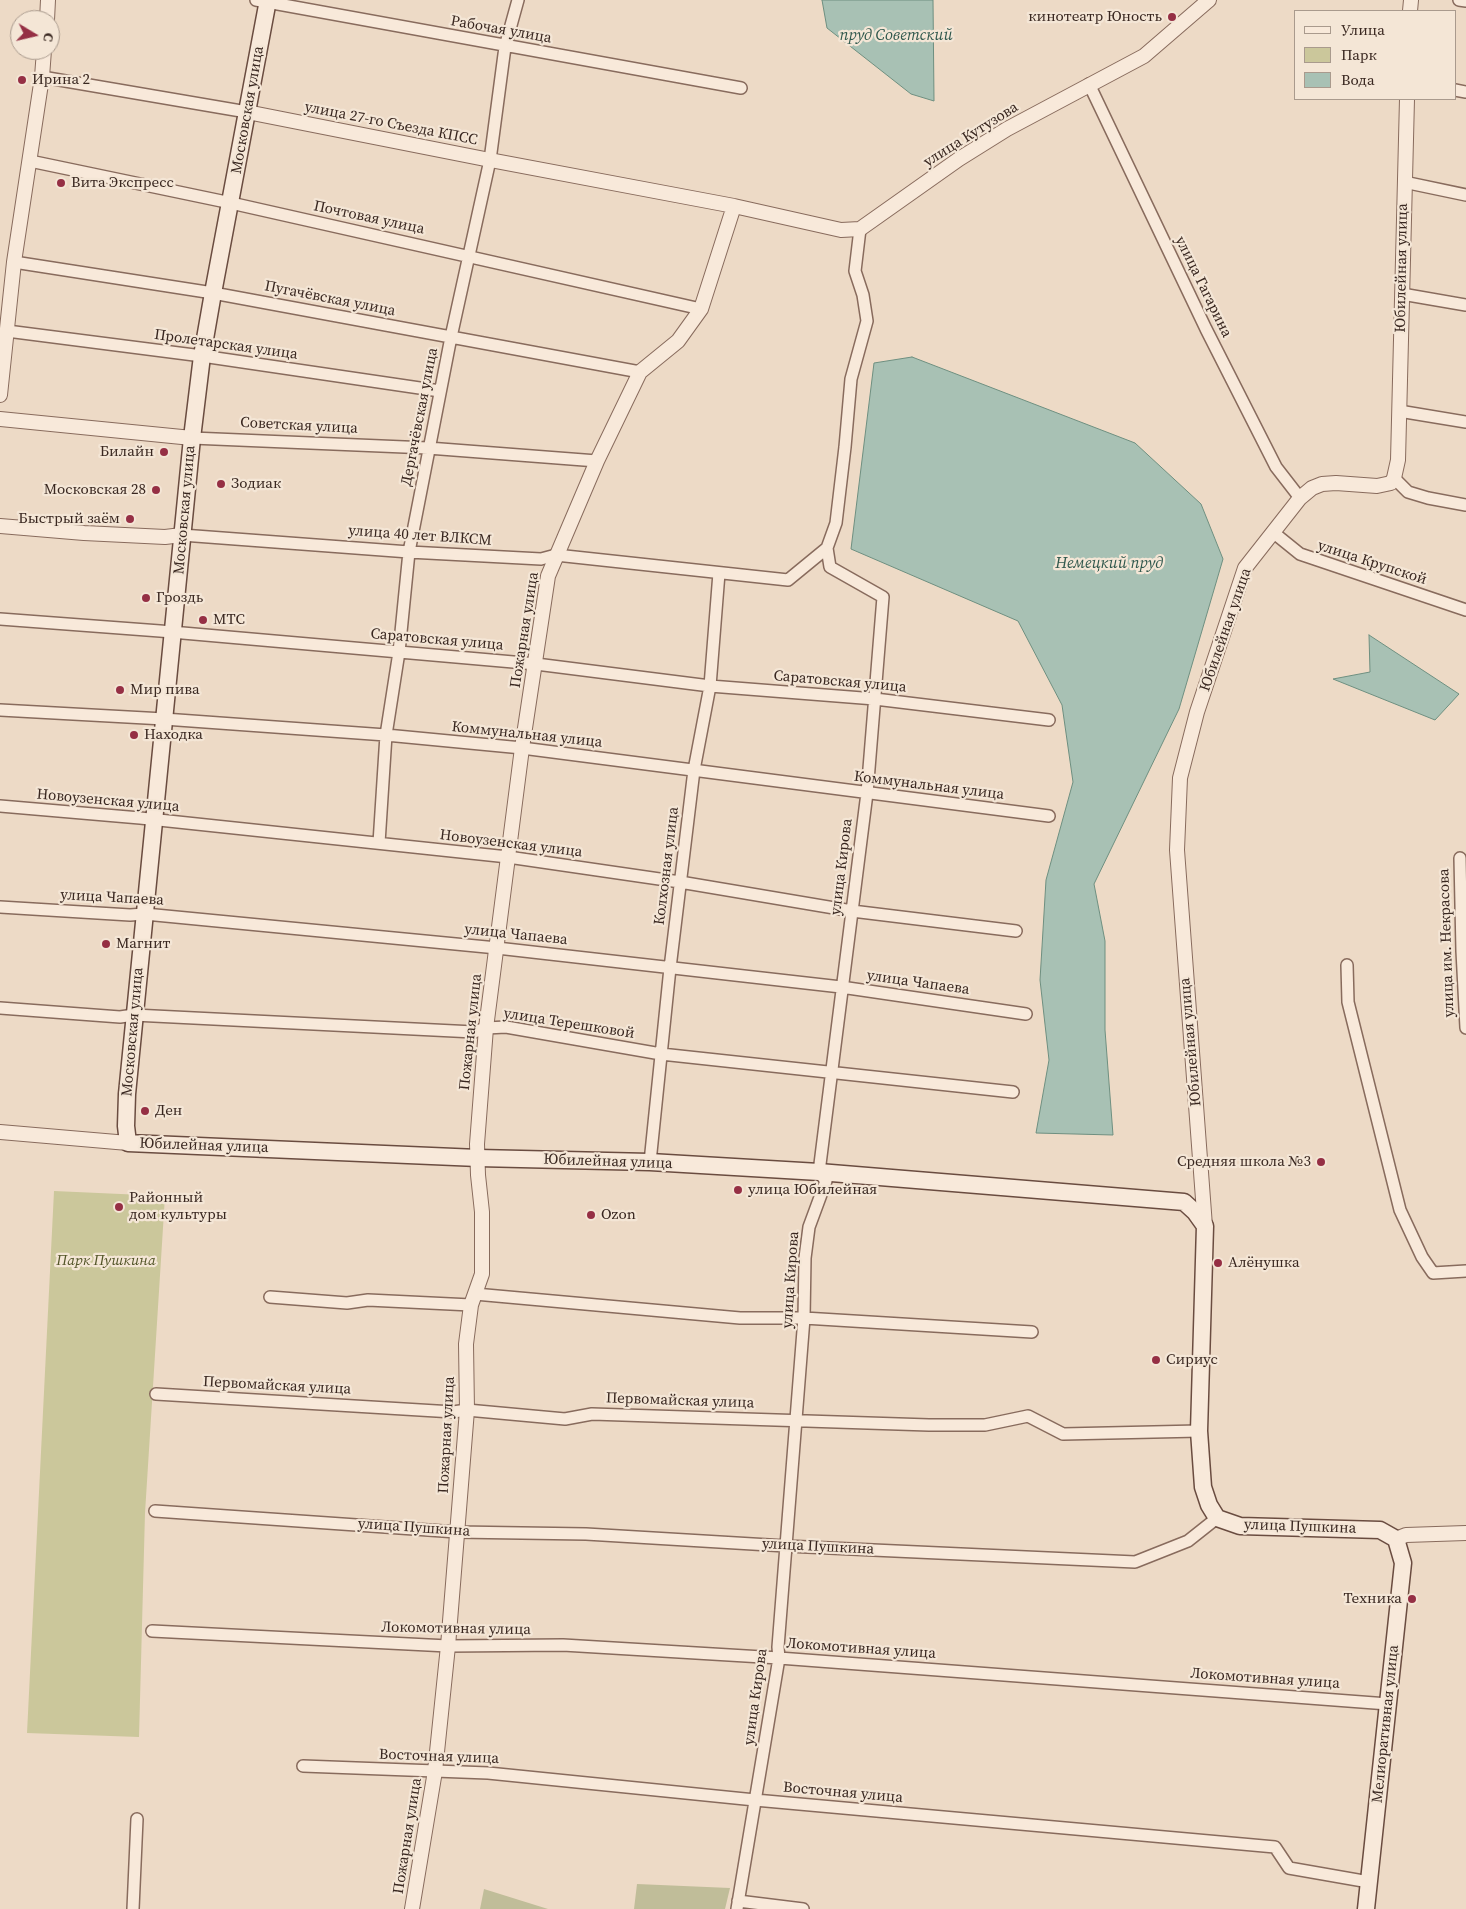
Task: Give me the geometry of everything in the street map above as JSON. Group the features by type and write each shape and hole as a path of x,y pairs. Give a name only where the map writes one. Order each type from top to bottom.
{"main road":[{"name":"Московская улица","path":"128,1143 126,1126 127,1094 134,1015 174,633 192,438 202,356 248,112 264,1"},
{"name":"Юбилейная улица","path":"128,1143 478,1158 650,1162 819,1172 1184,1202 1195,1212 1205,1226 1199,1431 1203,1487 1217,1518"},
{"name":"улица Пушкина","path":"1217,1518 1240,1526 1380,1530 1396,1539"},
{"name":"Мелиоративная улица","path":"1366,1909 1403,1563 1396,1539"}],"street":[{"name":"Дергачёвская улица","path":"379,843 386,735 399,652 410,552 428,448 468,255 490,160 505,46 518,0"},
{"path":"1459,0 1466,1"},
{"name":"Рабочая улица","path":"264,1 741,88"},
{"name":"улица Кутузова","path":"860,229 967,154 1007,129 1144,56 1201,3"},
{"path":"0,395 14,262 43,60"},
{"name":"улица 27-го Съезда КПСС","path":"42,77 248,112 734,206"},
{"name":"улица Гагарина","path":"1089,84 1219,355 1276,467 1300,498"},
{"name":"Юбилейная улица","path":"1205,1226 1177,850 1180,778 1198,712 1245,568 1300,498 1312,488 1322,484 1377,486 1390,483 1394,478 1398,460 1407,100"},
{"name":"Почтовая улица","path":"30,161 468,255 701,309"},
{"path":"1404,182 1466,195"},
{"path":"734,206 841,230 860,229 855,271 863,295 867,322 851,380 836,523 827,548"},
{"name":"Пожарная улица","path":"412,1909 435,1771 448,1646 467,1410 466,1344 473,1299 482,1274 482,1212 478,1158 486,1028 522,748 548,576 597,461 640,372 678,341 701,309 734,206"},
{"name":"Пугачёвская улица","path":"14,262 213,293 640,372"},
{"path":"1402,294 1466,305"},
{"name":"Пролетарская улица","path":"7,331 202,356 440,391"},
{"path":"1399,411 1466,422"},
{"name":"Советская улица","path":"0,419 192,438 428,448 597,461"},
{"path":"1394,478 1408,492 1466,505"},
{"name":"улица 40 лет ВЛКСМ","path":"0,526 93,534 165,537 182,535 410,552 541,559 556,555 788,580 827,548"},
{"name":"улица Крупской","path":"1274,532 1300,554 1466,610"},
{"name":"улица Кирова","path":"738,1905 779,1658 778,1647 804,1318 805,1258 809,1227 826,1181 819,1172 867,793 883,597 830,567 827,548"},
{"name":"Колхозная улица","path":"650,1162 670,968 694,770 710,686 719,573"},
{"name":"Саратовская улица","path":"0,619 536,664 710,686 875,699 1049,720"},
{"name":"Коммунальная улица","path":"0,710 164,719 386,735 522,748 1049,816"},
{"name":"Новоузенская улица","path":"0,806 508,857 680,882 852,911 1016,931"},
{"name":"улица им. Некрасова","path":"1460,858 1465,1027"},
{"name":"улица Чапаева","path":"0,907 130,915 144,914 497,948 842,987 1026,1014"},
{"path":"1347,965 1348,1002 1400,1210 1422,1257 1433,1273 1466,1271"},
{"name":"улица Терешковой","path":"0,1008 120,1017 134,1015 474,1032 486,1028 506,1027 662,1054 1013,1092"},
{"name":"Юбилейная улица","path":"0,1132 128,1143"},
{"path":"270,1297 347,1303 368,1300 473,1299 740,1318 804,1318 1032,1332"},
{"name":"Первомайская улица","path":"156,1394 453,1412 467,1410 565,1419 592,1414 796,1419 929,1425 985,1425 1028,1416 1063,1434 1199,1431"},
{"name":"улица Пушкина","path":"155,1510 457,1532 586,1534 786,1546 1135,1562 1188,1541 1217,1518"},
{"path":"1396,1539 1406,1535 1466,1533"},
{"name":"Локомотивная улица","path":"152,1631 448,1646 563,1644 779,1658 1388,1704"},
{"name":"Восточная улица","path":"303,1766 488,1773 755,1800 1274,1847 1289,1868 1369,1882"},
{"path":"133,1909 137,1819"},
{"path":"738,1905 803,1909"}],"green space":[{"name":"Парк Пушкина","path":"54,1191 165,1196 145,1513 139,1737 27,1733"}],"shaded area":[{"path":"637,1884 730,1888 725,1909 634,1909"},
{"path":"484,1889 548,1909 480,1909"}],"water":[{"name":"пруд Советский","path":"822,0 933,0 934,101 911,94 827,28"},
{"name":"Немецкий пруд","path":"912,357 1135,443 1201,504 1223,559 1179,709 1094,884 1105,941 1105,1030 1113,1135 1036,1133 1049,1060 1040,980 1046,880 1073,782 1062,705 1018,621 851,549 874,363"},
{"path":"1369,635 1459,694 1435,720 1333,679 1370,672"}],"place":[{"name":"кинотеатр Юность","path":"1172,17"},
{"name":"Ирина 2","path":"22,80"},
{"name":"Вита Экспресс","path":"61,183"},
{"name":"Билайн","path":"164,452"},
{"name":"Зодиак","path":"221,484"},
{"name":"Московская 28","path":"156,490"},
{"name":"Быстрый заём","path":"130,519"},
{"name":"Гроздь","path":"146,598"},
{"name":"МТС","path":"203,620"},
{"name":"Мир пива","path":"120,690"},
{"name":"Находка","path":"134,735"},
{"name":"Магнит","path":"106,944"},
{"name":"Ден","path":"145,1111"},
{"name":"Средняя школа №3","path":"1321,1162"},
{"name":"улица Юбилейная","path":"738,1190"},
{"name":"Районный дом культуры","path":"119,1207"},
{"name":"Ozon","path":"591,1215"},
{"name":"Алёнушка","path":"1218,1263"},
{"name":"Сириус","path":"1156,1360"},
{"name":"Техника","path":"1412,1599"}]}
